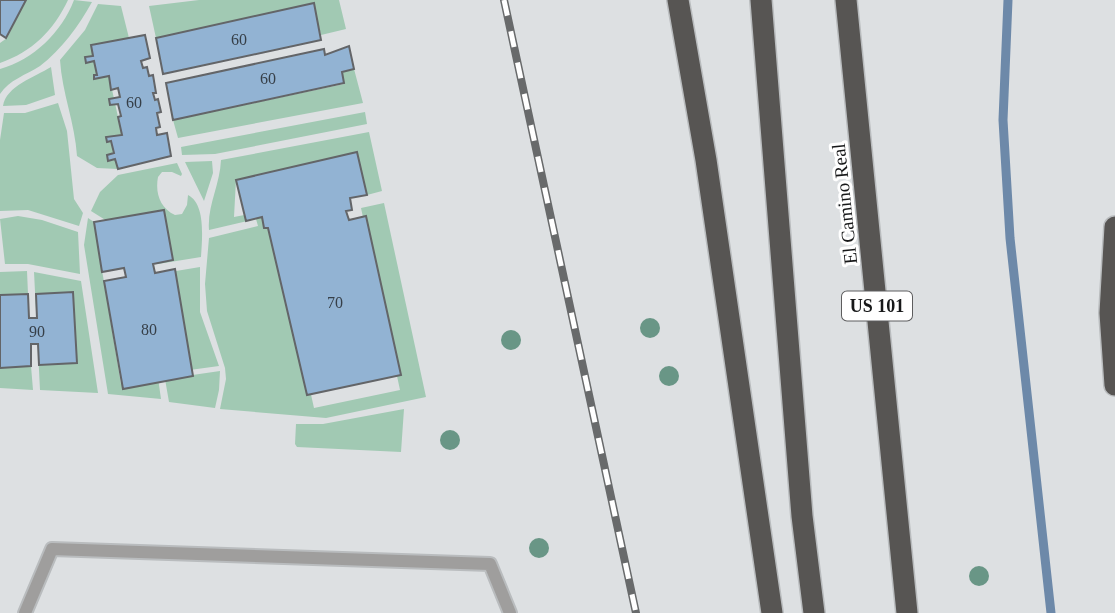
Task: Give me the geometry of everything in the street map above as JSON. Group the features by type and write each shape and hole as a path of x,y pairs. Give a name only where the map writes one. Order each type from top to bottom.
{"highway":[{"path":"678,0 706,160 772,613"},
{"path":"761,0 802,516 814,613"},
{"name":"El Camino Real","path":"846,0 907,613"},
{"path":"1115,227 1111,313 1115,385"}],"lane":[{"path":"25,613 52,549 490,564 510,613"}],"green space":[{"path":"26,0 68,0 41,39 22,53 0,63 0,43 7,38"},
{"path":"74,0 92,2 69,37 40,66 13,81 0,94 0,69 24,59 45,43 62,23"},
{"path":"199,0 339,0 346,29 321,35 313,3 156,38 149,6"},
{"path":"98,4 121,6 129,38 97,75 94,75 95,79 109,76 122,135 107,137 107,141 111,141 118,169 97,168 77,156 61,72 60,60 85,30"},
{"path":"51,67 55,95 26,105 3,106 5,99 15,88"},
{"path":"354,69 363,103 178,138 173,120 344,84 342,72"},
{"path":"58,103 67,131 74,199 83,213 79,226 28,210 0,211 0,140 4,113 25,113"},
{"path":"365,112 367,124 215,154 182,155 181,147"},
{"path":"369,132 382,191 367,195 357,152 236,180 234,217 270,210 314,408 400,390 361,208 384,203 426,397 326,418 220,409 226,379 207,311 205,284 209,238 258,226 256,219 209,230 221,160"},
{"path":"212,161 213,173 204,201 185,162"},
{"path":"177,163 181,176 162,172 158,177 158,194 162,204 175,215 182,214 188,195 194,200 202,223 201,257 158,264 149,214 107,221 91,211 100,192 118,175"},
{"path":"18,216 42,220 78,232 80,274 28,264 5,264 0,219"},
{"path":"88,218 94,222 121,384 158,378 161,399 108,394 84,245"},
{"path":"200,267 200,312 219,366 175,372 158,274"},
{"path":"27,271 28,294 0,295 0,272"},
{"path":"34,272 81,281 98,393 40,390"},
{"path":"31,366 33,390 0,388 0,368"},
{"path":"220,371 215,408 169,402 165,379"},
{"path":"404,409 401,452 297,447 295,444 296,424 323,424"}],"building":[{"path":"0,0 26,0 6,38 0,34"},
{"path":"314,3 321,40 163,74 156,38"},
{"path":"145,35 150,58 141,61 143,68 147,67 149,76 153,75 156,93 153,93 155,100 158,99 161,112 157,113 160,127 156,128 157,135 167,133 171,156 118,169 115,159 108,161 107,155 114,153 111,141 107,142 106,137 122,135 118,104 110,105 109,99 120,97 118,88 111,90 109,76 94,79 94,75 97,75 94,61 86,63 85,57 93,56 91,45"},
{"path":"349,46 354,69 342,72 344,83 173,120 166,83 324,49 325,55"},
{"path":"357,152 367,195 350,198 352,210 346,211 349,220 366,216 401,375 307,395 268,228 264,228 262,217 246,221 236,180"},
{"path":"164,210 173,260 153,264 155,273 175,269 193,376 123,389 104,281 126,277 124,268 102,272 94,222"},
{"path":"73,292 77,363 39,365 38,344 31,344 31,366 0,368 0,295 28,294 29,318 37,318 36,294"}],"waterway":[{"path":"1008,0 1003,120 1010,238 1051,613"}],"railway":[{"path":"504,0 636,613"}]}
